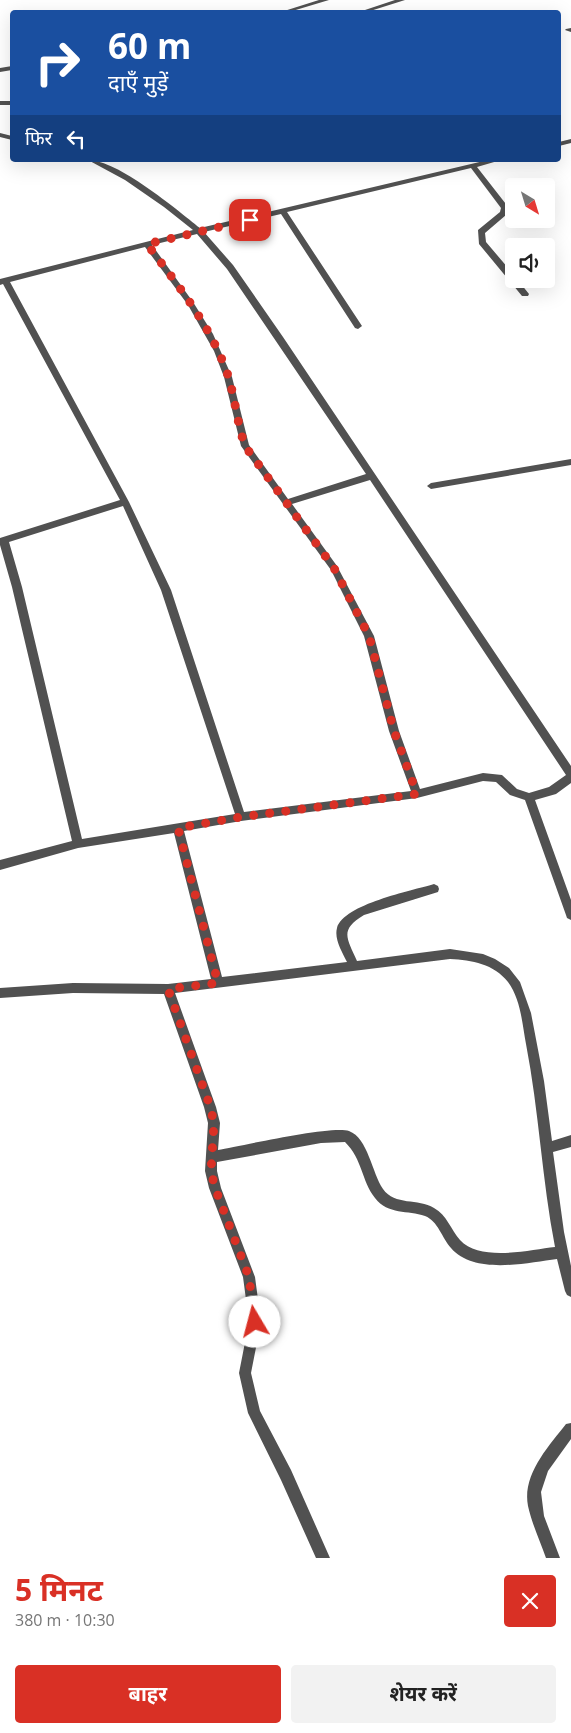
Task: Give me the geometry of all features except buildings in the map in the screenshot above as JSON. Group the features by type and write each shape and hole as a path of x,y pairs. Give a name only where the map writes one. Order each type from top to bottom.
{"street":[{"path":"291,10 326,0"},
{"path":"369,10 402,0"},
{"path":"0,865 78,844 241,817 417,794 483,777 498,778 514,792 529,797 552,791 571,775 230,268 199,231 167,205 128,178 96,162"},
{"path":"241,817 166,590 125,502 2,281 199,231 489,162"},
{"path":"473,166 505,208 503,213 481,232 482,242 525,294"},
{"path":"283,212 358,326"},
{"path":"147,244 190,301 204,323 226,368 238,427 245,446 334,568 369,636 394,731 417,794"},
{"path":"431,486 571,462"},
{"path":"286,503 371,476"},
{"path":"78,844 17,587 2,541 125,502"},
{"path":"529,797 571,915"},
{"path":"178,828 218,983"},
{"path":"354,966 341,935 343,925 350,917 361,911 434,889"},
{"path":"0,994 73,988 168,989 450,954 474,955 496,964 511,979 524,1003 538,1077 562,1252 571,1291"},
{"path":"168,989 210,1106 214,1123 211,1171 215,1188 249,1277 255,1322 245,1373 254,1413 286,1475 323,1558"},
{"path":"212,1157 321,1137 347,1136 363,1155 375,1188 384,1199 397,1205 430,1212 444,1225 456,1246 472,1257 498,1259 562,1252"},
{"path":"547,1148 571,1141"},
{"path":"554,1558 535,1507 534,1492 555,1448 571,1429"}],"route":[{"path":"250,220 147,244 190,301 204,323 226,368 238,427 245,446 334,568 369,636 394,731 417,794 241,817 178,828 218,983 168,989 210,1106 214,1123 211,1171 215,1188 249,1277 255,1322"}]}
